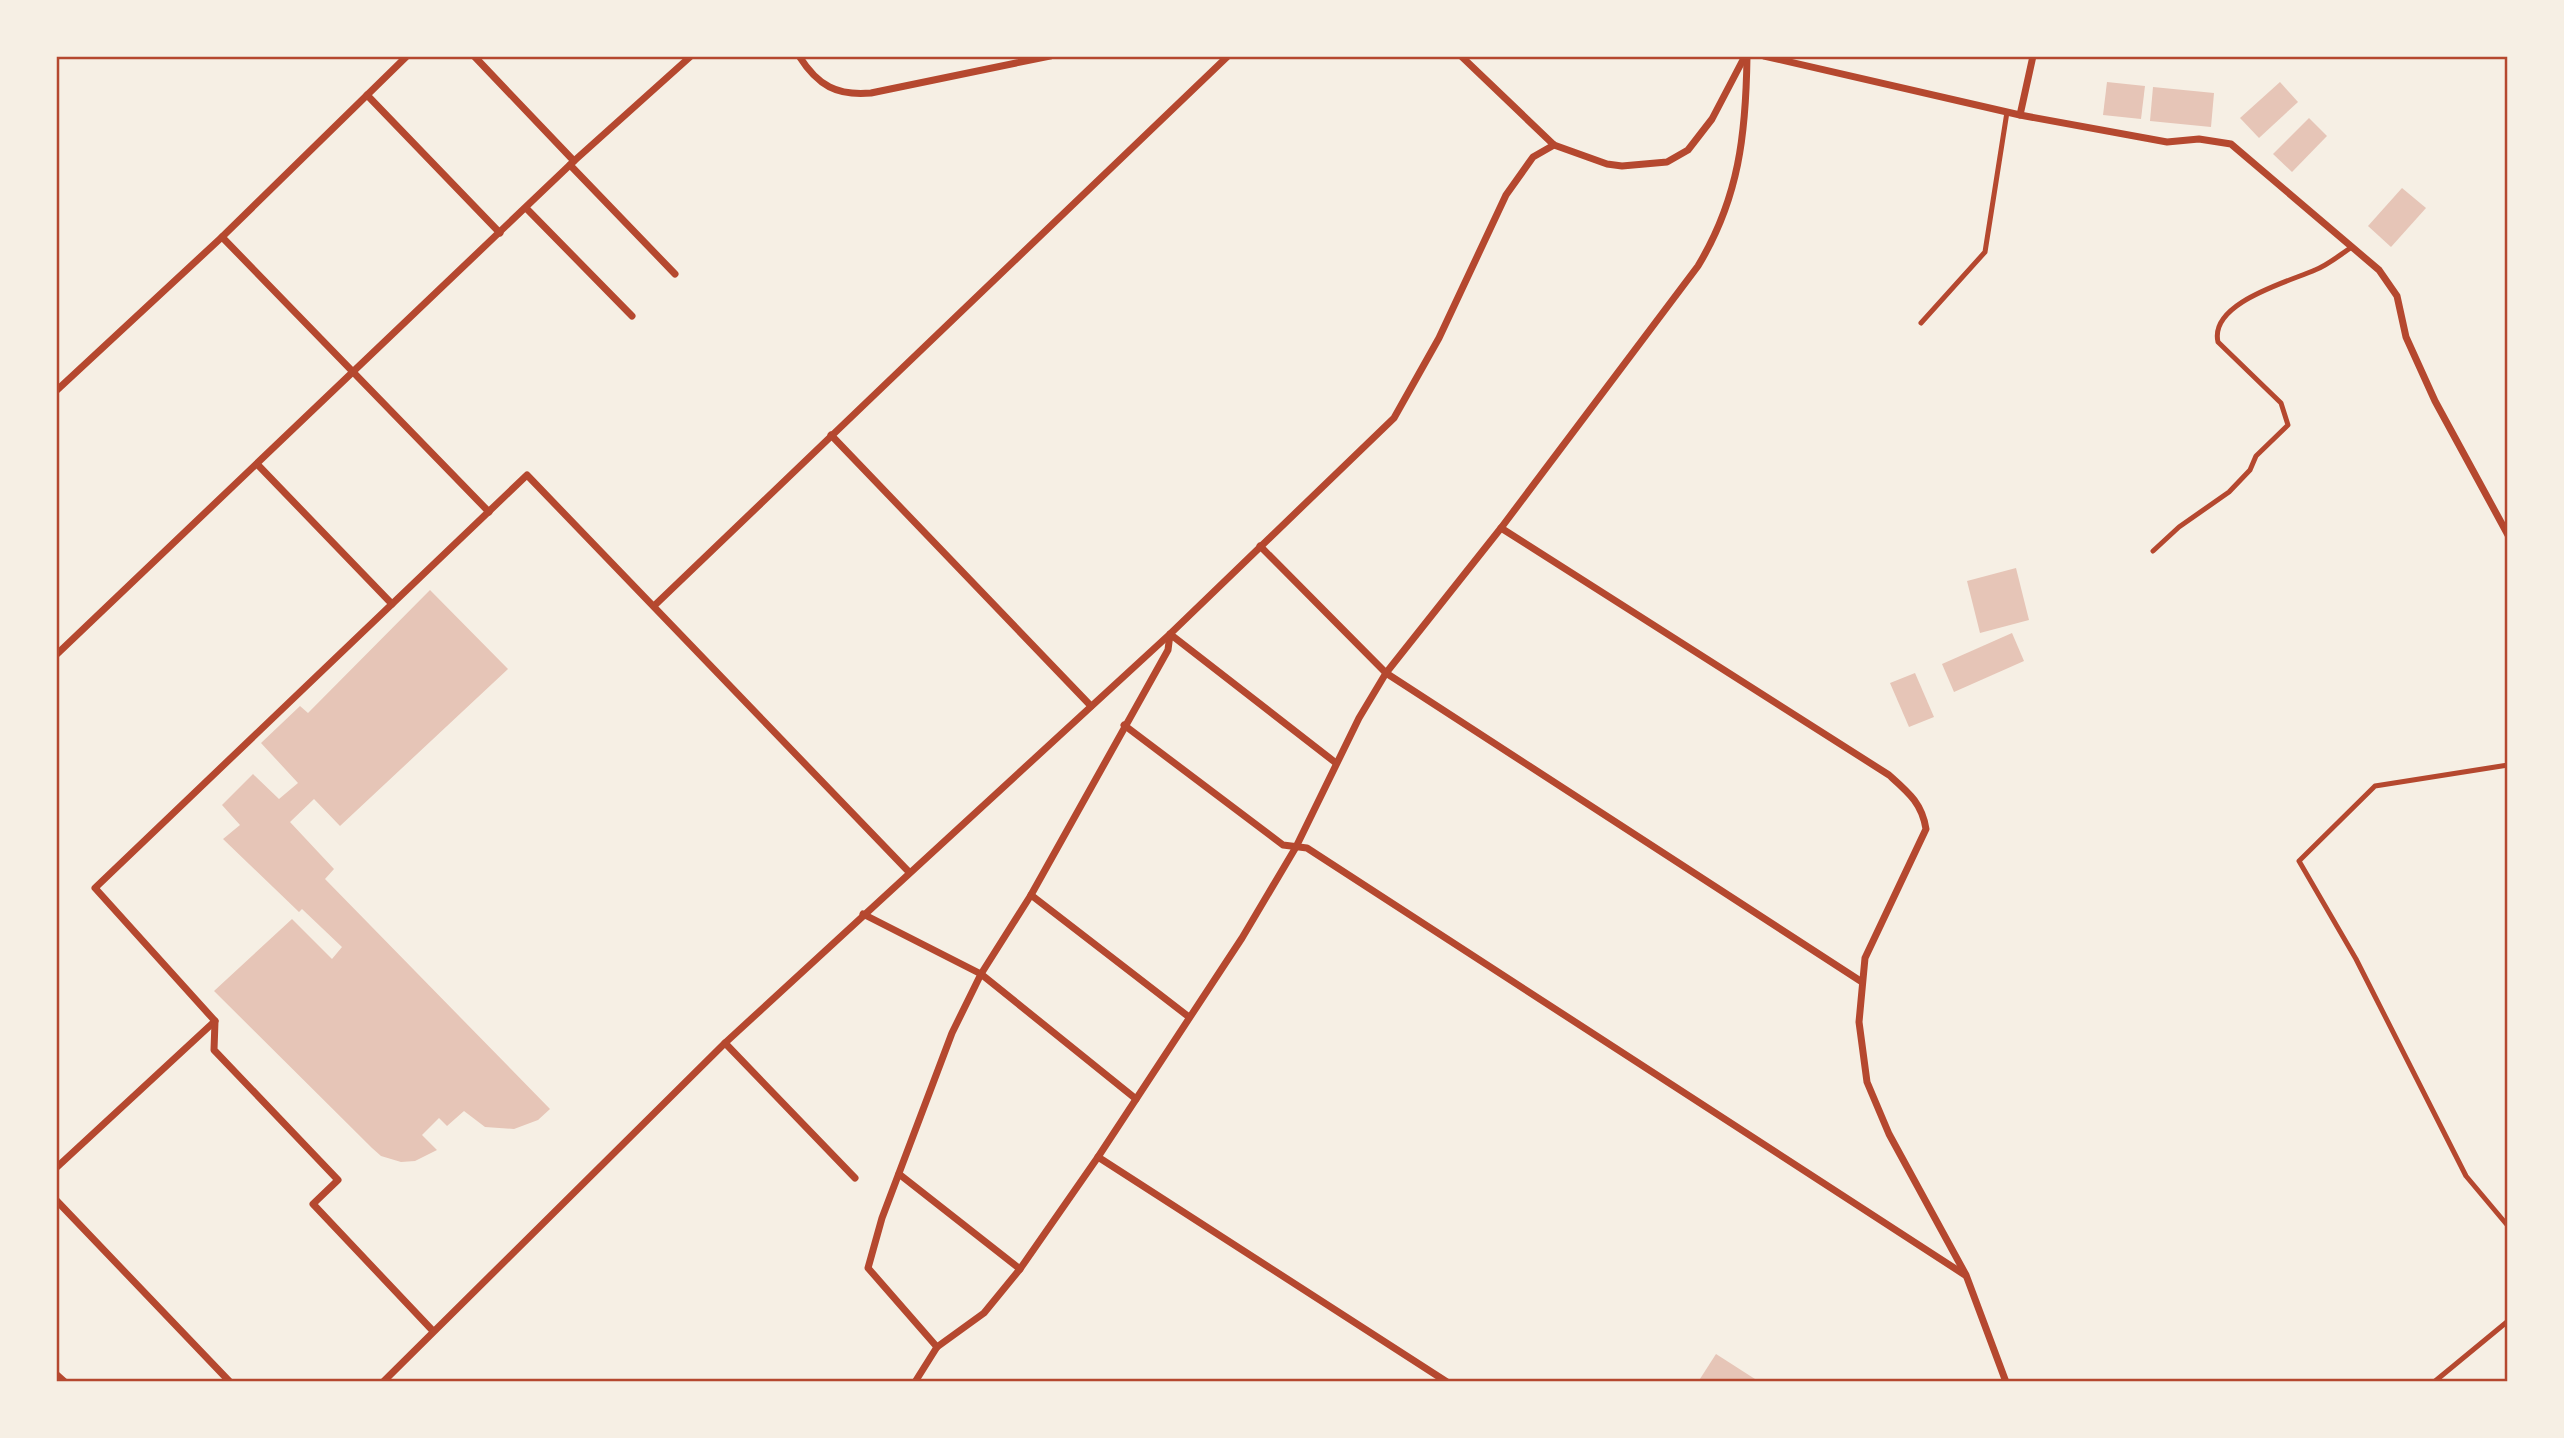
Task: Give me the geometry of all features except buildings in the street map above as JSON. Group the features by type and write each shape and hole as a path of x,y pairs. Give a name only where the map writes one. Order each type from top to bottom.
{"street":[{"path":"56,391 222,237 407,56"},
{"path":"474,56 675,274"},
{"path":"56,654 572,163 691,56"},
{"path":"799,56 807,69 828,87 846,95 871,93 1050,56"},
{"path":"655,605 1227,56"},
{"path":"1464,57 1554,145 1607,164 1622,166 1667,162 1688,150 1712,119 1746,56"},
{"path":"915,1382 937,1347 984,1313 1020,1269 1098,1157 1242,938 1296,847 1336,763 1386,673 1502,528 1675,299 1713,242 1736,181 1747,103 1746,56"},
{"path":"1763,56 2020,115 2167,142 2199,139 2231,144 2379,270 2397,296 2406,337 2435,401 2508,535"},
{"path":"2020,115 2033,56"},
{"path":"367,95 500,233"},
{"path":"383,1382 725,1043 1170,634 1394,418 1439,338 1506,195 1533,157 1554,145"},
{"path":"526,208 632,316"},
{"path":"222,237 489,512"},
{"path":"831,435 1091,706"},
{"path":"257,464 392,604"},
{"path":"433,1331 313,1204 338,1180 215,1050 215,1021 95,888 527,475 909,872"},
{"path":"1502,528 1889,775 1913,796 1923,811 1926,830 1865,958 1859,1022 1867,1082 1889,1134 1966,1275 2006,1382"},
{"path":"1260,546 1386,673 1862,982"},
{"path":"937,1347 868,1268 898,1174 952,1033 981,974 1031,895 1168,650 1170,634"},
{"path":"1170,634 1336,763"},
{"path":"1124,725 1283,845 1307,848 1966,1275"},
{"path":"1031,895 1189,1017"},
{"path":"863,914 981,974 1136,1100"},
{"path":"56,1168 215,1021"},
{"path":"725,1043 855,1178"},
{"path":"1098,1157 1447,1382"},
{"path":"898,1174 1020,1269"},
{"path":"56,1200 230,1382"},
{"path":"56,1374 65,1382"}],"lane":[{"path":"1921,323 1985,252 2007,112"},
{"path":"2154,551 2179,527 2222,498 2250,470 2256,456 2288,425 2281,403 2218,342 2216,332 2220,321 2231,310 2275,284 2317,270 2352,247"},
{"path":"2508,765 2375,786 2299,861 2356,959 2466,1176 2508,1226"},
{"path":"2434,1382 2508,1321"}]}
